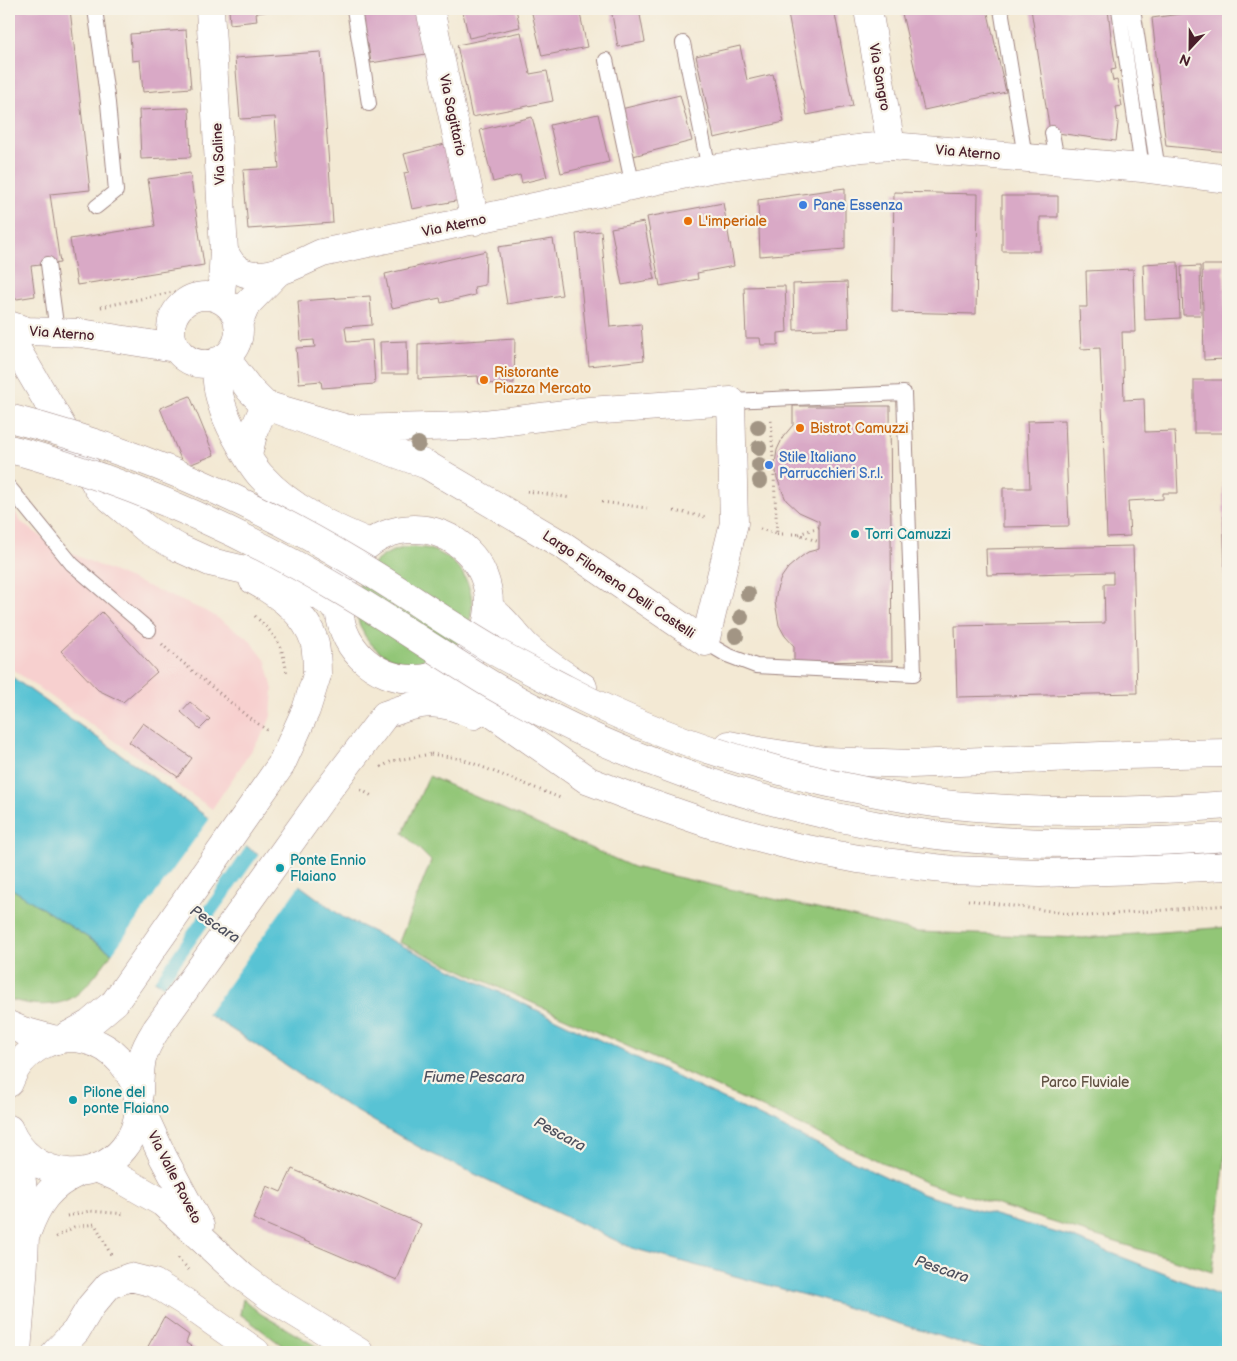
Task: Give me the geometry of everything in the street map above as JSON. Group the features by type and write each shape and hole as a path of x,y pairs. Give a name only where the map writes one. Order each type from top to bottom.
{"main road":[{"name":"Via Saline","path":"210,9 224,251 220,304"},
{"name":"Via Sagittario","path":"430,9 475,221"},
{"name":"Via Sangro","path":"868,9 891,146"},
{"name":"Via Aterno","path":"220,304 246,305 269,274 322,253 709,170 863,148 891,146 1025,157 1150,169 1228,179"},
{"path":"224,251 232,264 241,271 253,275 269,274"},
{"path":"196,297 212,297 220,304 238,339 235,346 221,359 208,364 190,361 175,348 170,333 171,324 177,310 182,304 196,297"},
{"name":"Via Aterno","path":"9,325 27,331 110,337 175,348"},
{"path":"9,336 98,488 149,531 194,556 299,585 315,593 340,615"},
{"path":"221,359 216,376 221,402 229,423 261,477 292,502 326,524 370,543"},
{"name":"Largo Filomena Delli Castelli","path":"221,359 266,405 434,469 564,546 705,642 734,523 730,401 590,412 468,426 348,429 266,405"},
{"path":"248,455 254,430 266,405"},
{"path":"9,418 75,436 128,454 181,474 252,506 358,564 495,651 570,691 646,726 732,757 787,773 855,789 949,804 1021,810 1067,811 1134,811 1228,805"},
{"path":"9,449 81,471 182,508 295,564 479,677 544,713 617,747 721,786 861,822 916,832 985,839 1127,843 1228,837"},
{"path":"25,1238 39,1206 50,1189 61,1180 114,1158 128,1144 136,1125 142,1058 145,1047 325,794 403,690 422,678 450,669 471,652 484,629 489,608 487,587 479,567 467,550 449,538 430,531 409,529 388,533 370,543 356,556 346,572 340,590 340,615 347,639 359,655 367,662 389,674 422,678 486,709 589,781 713,826 792,846 858,859 952,870 1040,872 1228,866"},
{"path":"216,563 266,587 296,612 313,637 317,655 317,675"},
{"path":"489,608 500,615 514,634 528,648 556,670 593,694 647,719 699,738 759,752 825,761 912,764 1125,755 1228,753"},
{"path":"9,1025 23,1031 59,1040 89,1024 115,1002 281,765 306,710 340,615"},
{"path":"385,715 415,705 446,704 461,708 537,745"},
{"path":"9,1083 19,1063 42,1045 59,1040 77,1038 104,1046 116,1055 133,1077 138,1091 139,1105"},
{"name":"Via Valle Roveto","path":"139,1105 177,1184 214,1248"},
{"path":"10,1133 23,1180 25,1238 17,1352"},
{"name":"Via Valle Roveto","path":"10,1133 25,1154 54,1171 86,1171 122,1179 163,1203 214,1248 243,1277 271,1298 359,1352"},
{"path":"56,1352 76,1331 91,1306 109,1286 130,1277 154,1283 185,1302 256,1352"}],"lane":[{"path":"95,9 108,103 116,191 96,207"},
{"path":"354,9 370,104"},
{"path":"1001,9 1025,157"},
{"path":"1119,9 1150,169"},
{"path":"1133,9 1150,169"},
{"path":"683,43 709,170"},
{"path":"606,60 633,187"},
{"path":"1052,133 1056,160"},
{"path":"48,264 57,332"},
{"path":"705,642 727,655 756,666 914,674 904,393 730,401"},
{"path":"9,487 72,564 149,630"}],"path":[{"path":"96,308 220,304"},
{"path":"770,416 777,534"},
{"path":"523,490 571,498"},
{"path":"602,502 647,508"},
{"path":"674,511 708,517"},
{"path":"754,527 777,534 798,534 819,527"},
{"path":"798,534 819,542"},
{"path":"149,630 170,652 248,717"},
{"path":"379,768 392,761 430,754 462,759 572,802"},
{"path":"75,1214 103,1212 129,1215"},
{"path":"56,1237 74,1227 95,1224 123,1280"}],"shaded area":[{"path":"9,501 21,522 56,547 210,613 248,638 266,661 273,690 271,716 266,729 212,809 9,667"}],"green space":[{"path":"414,547 436,551 455,564 468,583 472,605 468,627 455,646 436,659 414,663 392,659 373,646 360,627 356,605 360,583 373,564 392,551"},
{"name":"Parco Fluviale","path":"429,776 633,867 918,932 1083,938 1228,927 1228,1132 1212,1272 927,1183 399,942 431,861 403,833"},
{"path":"9,887 112,953 87,985 70,999 55,1004 39,1005 9,999"},
{"path":"243,1299 261,1314 326,1352 291,1352 240,1314"}],"water":[{"name":"Fiume Pescara","path":"9,675 143,770 344,918 922,1194 1071,1237 1228,1299 1228,1352 991,1352 819,1299 632,1248 424,1150 332,1097 253,1043 9,887"}],"pier":[{"path":"211,817 248,844 153,982 111,955"},
{"path":"260,853 301,883 206,1016 163,988"}],"building":[{"path":"9,9 70,9 90,190 50,194 60,263 31,266 35,296 11,300 9,281"},
{"path":"229,9 270,9 270,11 256,13 257,21 230,24"},
{"path":"359,9 420,9 426,54 371,63 368,44 363,39"},
{"path":"462,9 516,9 520,27 469,38"},
{"path":"531,9 579,9 587,47 542,56"},
{"path":"611,9 644,9 645,12 640,15 645,42 618,47"},
{"path":"816,9 834,9 853,106 807,115 788,14"},
{"path":"901,9 987,9 1006,92 924,110"},
{"path":"1031,9 1108,9 1116,69 1111,70 1113,81 1117,80 1122,106 1116,107 1118,123 1116,141 1050,132"},
{"path":"1214,9 1228,9 1228,152 1166,146 1152,18"},
{"path":"186,30 191,88 143,92 140,60 132,61 130,34"},
{"path":"521,32 530,74 547,71 553,101 472,117 457,45"},
{"path":"740,46 747,80 773,74 784,122 714,138 696,56"},
{"path":"321,52 333,223 248,229 243,170 279,168 275,117 240,119 235,58"},
{"path":"680,95 692,141 633,156 621,109"},
{"path":"189,108 191,157 141,159 139,110"},
{"path":"598,114 609,162 561,173 550,125"},
{"path":"532,117 547,177 522,183 520,175 493,182 480,130"},
{"path":"449,143 461,200 412,209 404,173 409,172 404,154"},
{"path":"190,173 204,265 77,285 70,239 155,226 148,179"},
{"path":"845,188 845,249 760,256 758,200"},
{"path":"894,192 978,194 976,314 892,312"},
{"path":"1002,196 1058,196 1058,217 1040,217 1040,251 1002,251"},
{"path":"723,203 734,266 697,273 698,279 660,286 647,217"},
{"path":"644,222 655,279 622,285 611,228"},
{"path":"601,231 610,327 641,324 644,360 589,366 576,234"},
{"path":"553,239 562,295 507,304 498,247"},
{"path":"486,251 485,285 474,287 475,295 441,303 440,298 392,308 385,274"},
{"path":"1178,262 1180,318 1145,320 1143,264"},
{"path":"1202,265 1224,265 1226,359 1204,360"},
{"path":"1200,266 1201,315 1183,315 1181,267"},
{"path":"1133,269 1135,332 1122,332 1124,400 1144,399 1145,432 1175,431 1178,493 1163,493 1163,499 1128,501 1130,536 1107,537 1100,348 1081,349 1079,307 1087,307 1086,271"},
{"path":"847,282 849,328 794,330 793,284"},
{"path":"785,286 787,332 778,333 778,345 761,345 760,338 746,338 744,287"},
{"path":"370,296 372,325 345,327 347,342 372,340 375,384 322,388 321,381 299,383 296,348 315,347 314,340 301,341 298,301"},
{"path":"515,338 514,383 479,384 478,376 418,379 418,344"},
{"path":"407,341 408,374 381,374 380,342"},
{"path":"1194,380 1228,380 1228,433 1194,433"},
{"path":"190,396 214,455 184,467 160,408"},
{"name":"Torri Camuzzi","path":"793,406 890,406 892,661 794,662 794,646 785,636 779,625 775,602 781,578 788,568 801,557 808,552 819,549 819,521 799,512 786,500 777,478 775,464 777,450 783,437 793,425"},
{"path":"1065,420 1069,526 1003,527 1003,488 1030,488 1027,421"},
{"path":"1223,482 1228,482 1228,583 1225,583"},
{"path":"1133,546 1137,693 957,697 955,626 1105,623 1104,584 1113,584 1113,572 987,575 986,549"},
{"path":"102,612 157,672 123,702 98,690 61,651"},
{"path":"190,702 210,719 200,729 181,712"},
{"path":"143,723 192,758 178,777 129,742"},
{"path":"292,1169 421,1224 397,1280 253,1219 267,1186 281,1192"},
{"path":"164,1317 189,1335 186,1343 200,1352 145,1352"}],"place":[{"name":"Pane Essenza","path":"803,205"},
{"name":"L'imperiale","path":"688,221"},
{"name":"Ristorante Piazza Mercato","path":"484,380"},
{"name":"Bistrot Camuzzi","path":"800,428"},
{"name":"Stile Italiano Parrucchieri S.r.l.","path":"769,465"},
{"name":"Torri Camuzzi","path":"855,534"},
{"name":"Ponte Ennio Flaiano","path":"280,868"},
{"name":"Pilone del ponte Flaiano","path":"73,1100"}],"water label":[{"name":"Pescara","path":"215,924"},
{"name":"Pescara","path":"560,1134"},
{"name":"Pescara","path":"942,1269"}]}
